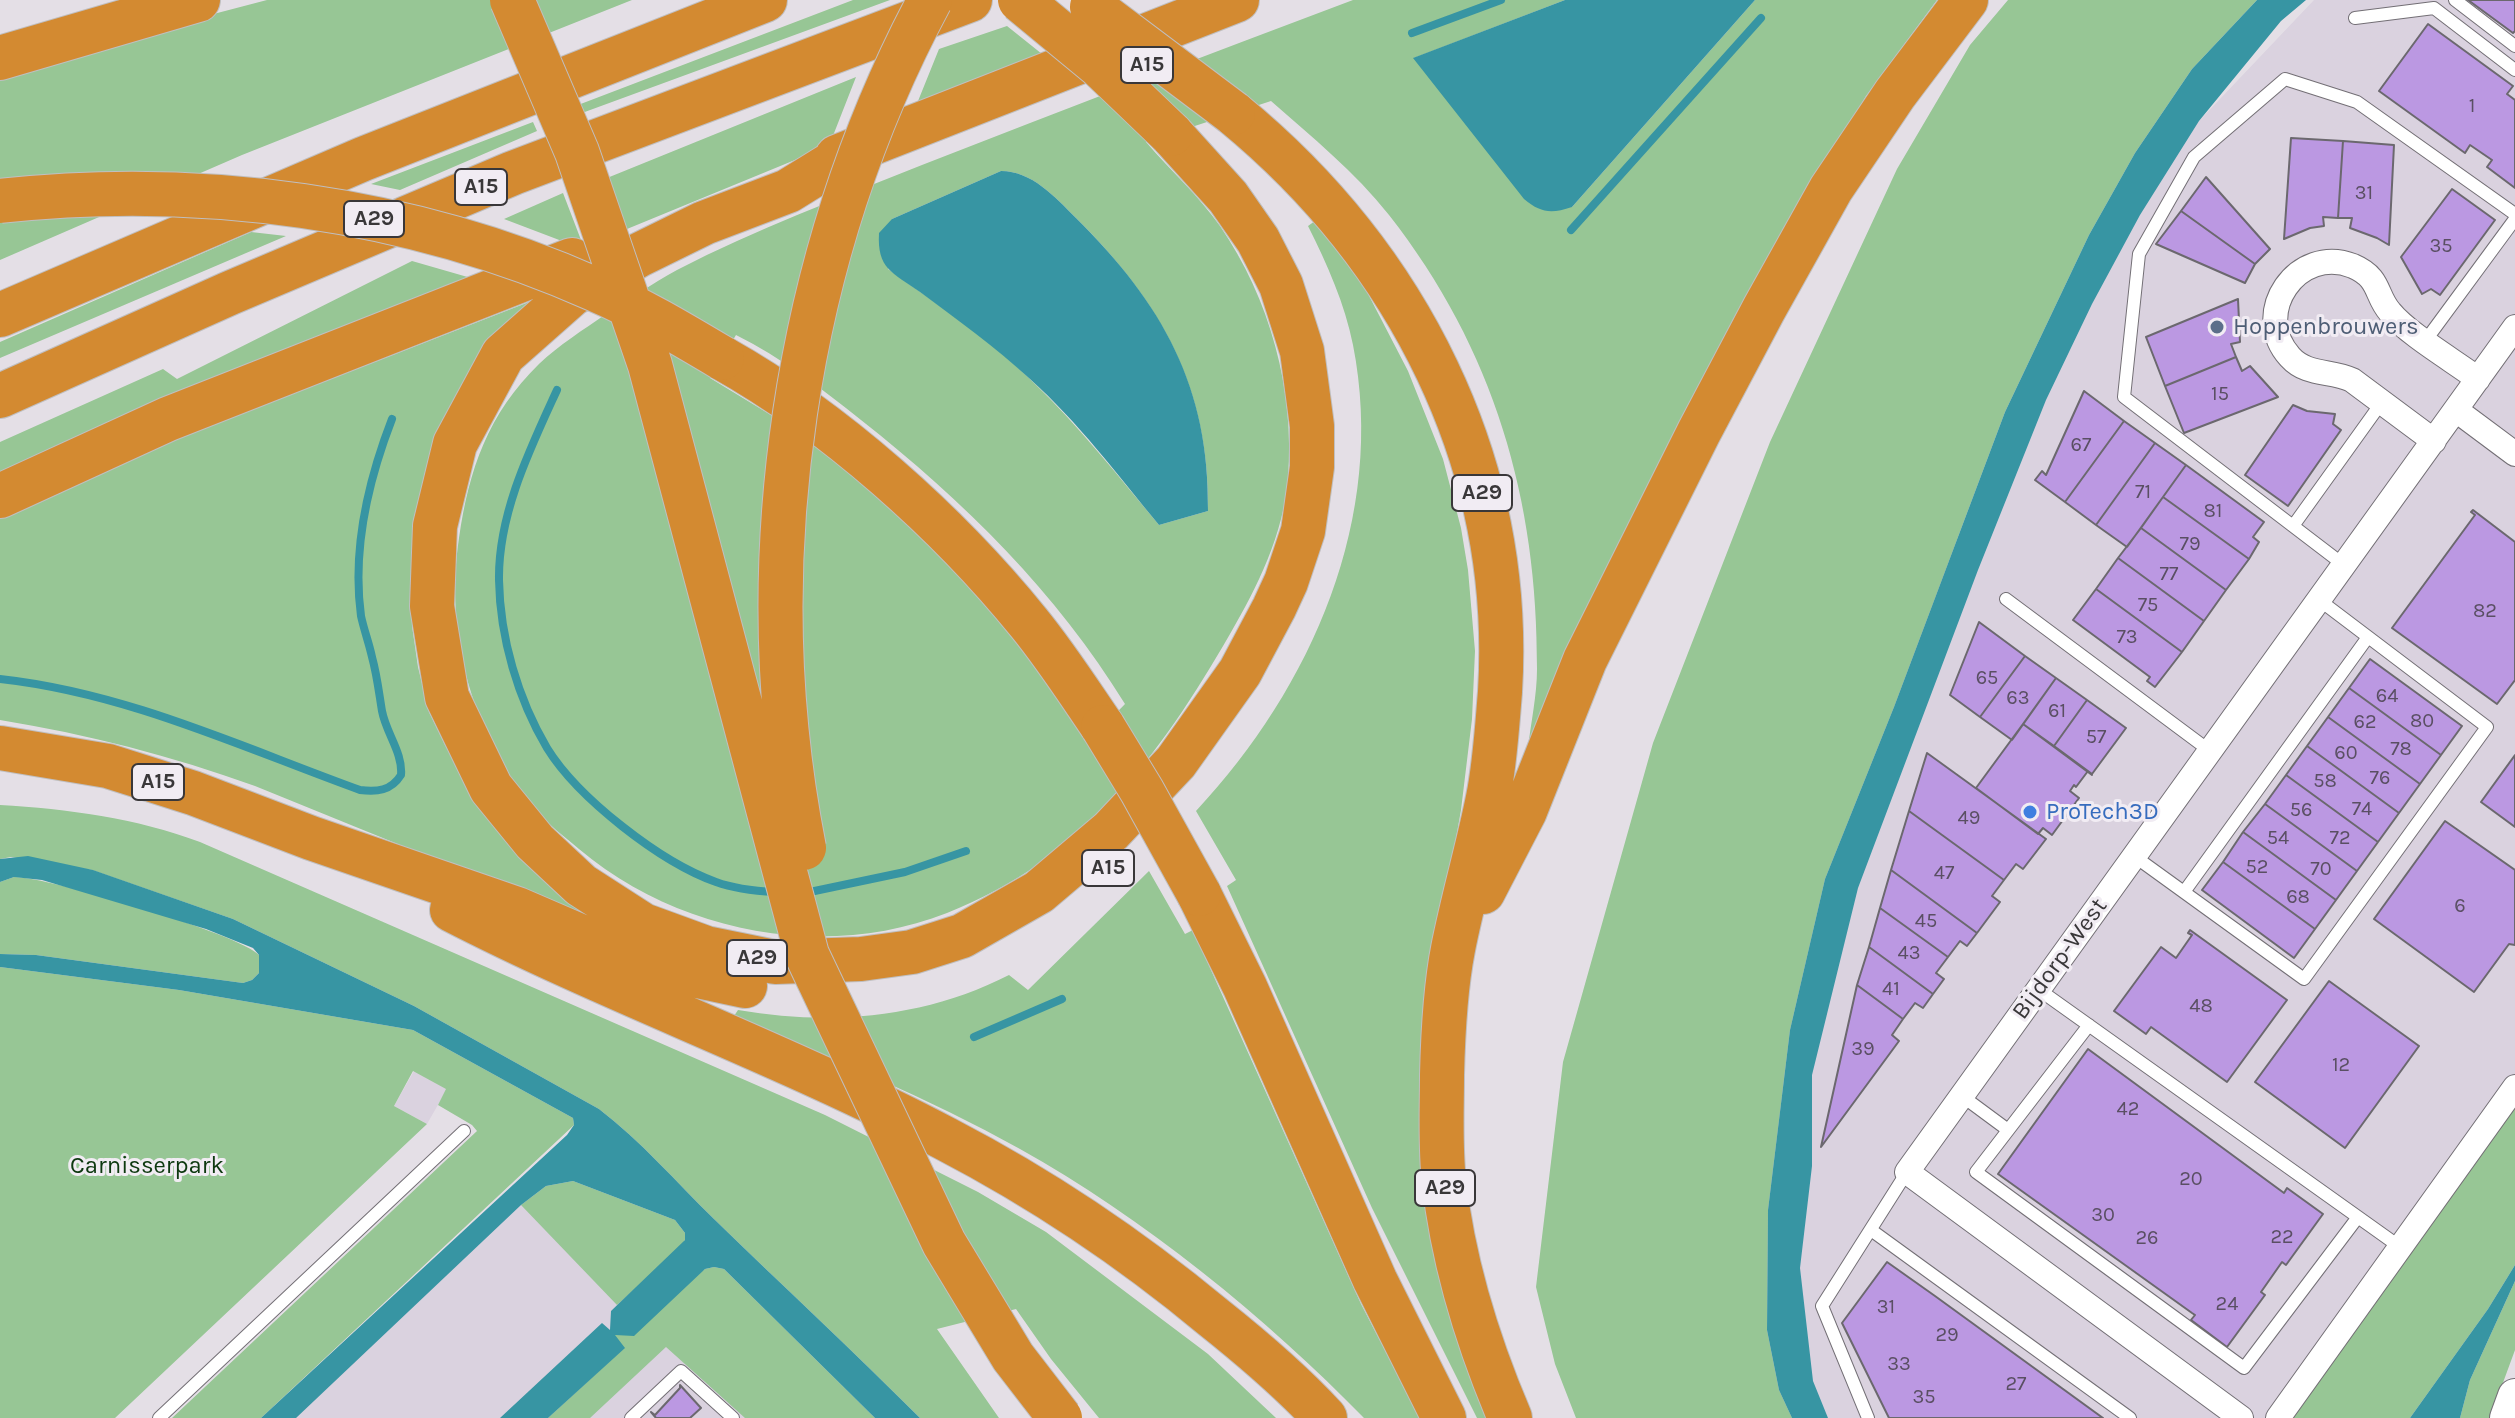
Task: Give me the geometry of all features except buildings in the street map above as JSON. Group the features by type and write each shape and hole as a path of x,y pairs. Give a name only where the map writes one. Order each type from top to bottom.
{"highway":[{"path":"0,58 198,0"},
{"name":"A29","path":"512,0 577,152 650,365 807,955 944,1243 1013,1357 1060,1418"},
{"path":"0,315 363,159 765,0"},
{"path":"867,1081 831,964 796,808 786,715 782,624 784,535 791,449 804,360 829,259 853,179 887,89 930,0"},
{"name":"A15","path":"0,396 230,293 513,173 970,0"},
{"name":"A29","path":"1020,0 1108,74 1202,124 1276,150 1354,233 1385,278 1435,365 1462,427 1486,507 1498,582 1500,693 1489,793 1447,986 1441,1139 1454,1242 1473,1320 1510,1418"},
{"name":"A15","path":"0,496 168,419 1237,0"},
{"name":"A29","path":"1453,948 1525,811 1585,660 1757,322 1831,189 1895,94 1966,0"},
{"name":"A15","path":"0,748 108,766 193,793 311,838 517,909 624,955 674,971 781,991 873,989 942,973 1002,948 1052,916 1157,827 1203,774 1253,708 1293,636 1319,579 1334,516 1336,390 1329,345 1317,301 1299,257 1274,212 1237,162 1088,3"},
{"name":"A29","path":"851,152 788,191 704,223 572,294 503,355 455,444 435,526 432,606 447,697 491,788 535,842 570,874 643,925 706,948 775,962 861,959 912,952 962,936 1039,892 1111,831 1176,762 1233,683 1264,629 1290,571 1309,499 1312,426 1302,351 1281,285 1258,240 1223,191 1202,124"},
{"name":"A29","path":"0,201 92,195 194,195 290,204 374,219 475,246 562,276 616,300 722,358 822,425 879,470 941,527 1029,623 1103,727 1156,815 1245,987 1357,1242 1444,1418"},
{"name":"A15","path":"311,838 519,944 795,1067 946,1138 1013,1176 1089,1222 1153,1268 1242,1341 1325,1418"}],"main road":[{"path":"2507,1418 2515,1396"}],"street":[{"path":"2434,441 2352,380 2342,375 2310,371 2290,356 2280,342 2275,327 2275,311 2287,283 2306,267 2318,263 2349,265 2371,278 2392,315 2478,379"},
{"name":"Bijdorp-West","path":"1907,1172 2515,327"},
{"path":"2456,410 2515,454"},
{"path":"2278,1418 2515,1087"},
{"path":"1907,1172 2241,1418"}],"lane":[{"path":"2455,0 2515,46"},
{"path":"2355,18 2434,8 2515,70"},
{"path":"2344,565 2124,397 2139,254 2194,157 2285,79 2357,102 2515,217 2426,340"},
{"path":"2293,526 2382,402"},
{"path":"2006,599 2210,751"},
{"path":"2134,856 2304,979 2487,727 2318,599"},
{"path":"2184,892 2368,637"},
{"path":"2038,989 2400,1247"},
{"path":"2089,1025 1976,1172 2244,1368 2358,1217"},
{"path":"1962,1096 2008,1130"},
{"path":"159,1418 464,1131"},
{"path":"1868,1418 1822,1306 1907,1172"},
{"path":"1871,1230 2130,1418"},
{"path":"631,1418 681,1371 733,1418"}],"shaded area":[{"path":"2314,0 2515,0 2515,1187 2396,1418 1749,1418 1729,961 2162,160"},
{"path":"414,1071 447,1089 427,1124 394,1106"},
{"path":"514,1184 770,1418 266,1418"}],"green space":[{"path":"267,0 632,0 242,155 0,260 0,77 99,44"},
{"path":"853,0 890,0 582,113 578,105"},
{"path":"1353,0 1565,0 1414,58 1572,207 1755,0 1937,0 1866,96 1830,157 1528,748 1537,669 1529,546 1503,429 1482,373 1457,319 1426,266 1389,215 1348,170 1271,101 1146,142 1212,215 1238,254 1253,284 1283,379 1289,445 1288,478 1275,539 1240,616 1175,722 1113,799 1078,833 1039,864 996,891 947,913 900,927 852,935 803,936 755,930 707,919 662,901 619,878 547,822 515,782 480,718 460,648 455,575 463,513 475,466 506,403 539,364 571,338 650,286 737,241 1083,102","holes":["1001,171 1033,180 1060,202 1106,250 1156,315 1190,386 1200,425 1208,511 1159,525 1082,434 1016,366 888,269 892,219","736,335 801,374 899,451 972,516 1039,587 1070,624 1125,704 1089,741 1007,628 937,551 864,483 789,426 710,378"]},
{"path":"2008,0 2257,0 2192,69 2135,153 2089,235 2005,412 1894,707 1825,879 1790,1030 1768,1210 1767,1330 1779,1390 1792,1418 1576,1418 1555,1364 1536,1287 1563,1062 1653,743 1770,442 1897,169 1970,45"},
{"path":"1007,26 1047,58 914,111 939,49"},
{"path":"856,77 829,146 627,229 607,178"},
{"path":"533,122 537,131 400,190 371,184"},
{"path":"563,193 581,240 575,246 504,219"},
{"path":"1315,221 1365,288 1408,371 1443,459 1468,570 1475,651 1472,719 1461,810 1432,974 1493,1418 1477,1418 1372,1208 1227,886 1236,880 1196,811 1237,762 1274,710 1306,654 1331,596 1349,535 1359,473 1361,409 1353,345 1345,314 1308,226"},
{"path":"251,232 286,236 0,358 0,342"},
{"path":"412,261 471,278 0,480 0,442 163,369 177,379"},
{"path":"560,290 499,343 412,583 412,626 429,712 487,818 510,846 651,947 255,786 129,747 0,720 0,515 184,436"},
{"path":"0,805 102,816 200,842 825,1115 978,1192 1046,1232 1208,1354 1276,1418 1099,1418 1051,1359 1016,1309 937,1329 999,1418 920,1418 644,1148 599,1109 414,1006 233,919 92,870 11,857 0,859"},
{"path":"1149,871 1185,934 1193,930 1361,1304 1420,1418 1364,1418 1245,1307 1157,1237 1020,1149 915,1096 734,1016 738,1010 808,1017 877,1015 944,1001 1009,975 1028,990"},
{"path":"14,877 100,896 217,934 259,955 259,973 243,983 36,955 0,954 0,882"},
{"name":"Carnisserpark","path":"0,967 179,990 413,1030 573,1118 574,1125 261,1418 172,1418 477,1131 438,1105 446,1089 413,1071 394,1106 427,1124 115,1418 0,1418"},
{"path":"2515,1108 2515,1265 2488,1309 2410,1418 2290,1418"},
{"path":"573,1181 675,1220 685,1233 685,1240 679,1249 617,1305 521,1205 546,1186"},
{"path":"705,1269 724,1269 875,1418 745,1418 666,1347 590,1418 548,1418 624,1348 614,1335"},
{"path":"2515,1281 2515,1350 2490,1418 2460,1418 2470,1380"}],"water":[{"path":"1565,0 1755,0 1572,207 1546,211 1524,199 1413,58"},
{"path":"2257,0 2306,0 2281,21 2199,121 2140,215 2092,304 2046,400 1858,888 1812,1075 1812,1166 1800,1268 1813,1381 1828,1418 1792,1418 1779,1390 1767,1330 1768,1210 1790,1030 1825,879 1894,707 2005,412 2089,235 2135,153 2192,69"},
{"path":"1001,171 1033,180 1060,202 1106,250 1156,315 1190,386 1206,466 1208,511 1159,525 1097,449 1048,396 990,345 894,274 884,262 879,233 892,219"},
{"path":"28,856 93,870 233,919 414,1006 599,1109 644,1148 920,1418 875,1418 724,1269 714,1267 705,1269 634,1336 615,1335 625,1348 548,1418 500,1418 602,1323 610,1330 611,1311 685,1240 685,1233 675,1220 573,1181 546,1186 521,1205 296,1418 261,1418 567,1135 574,1125 573,1118 413,1030 179,990 0,967 0,954 36,955 243,983 259,973 259,955 253,948 206,929 42,880 14,877 0,882 0,859"},
{"path":"2515,1265 2515,1281 2470,1380 2460,1418 2410,1418 2488,1309"}],"waterway":[{"path":"1412,33 1501,0"},
{"path":"1571,230 1761,18"},
{"path":"557,390 518,482 500,555 503,624 512,667 527,709 547,748 561,767 599,807 646,844 670,860 716,882 775,892"},
{"path":"0,679 47,686 138,709 360,790 378,790 393,784 401,775 401,767 384,719 361,616 359,591 364,516 392,419"},
{"path":"805,893 905,872 966,851"},
{"path":"974,1037 1062,999"}],"place":[{"name":"Hoppenbrouwers","path":"2217,327"},
{"name":"ProTech3D","path":"2030,812"}]}
